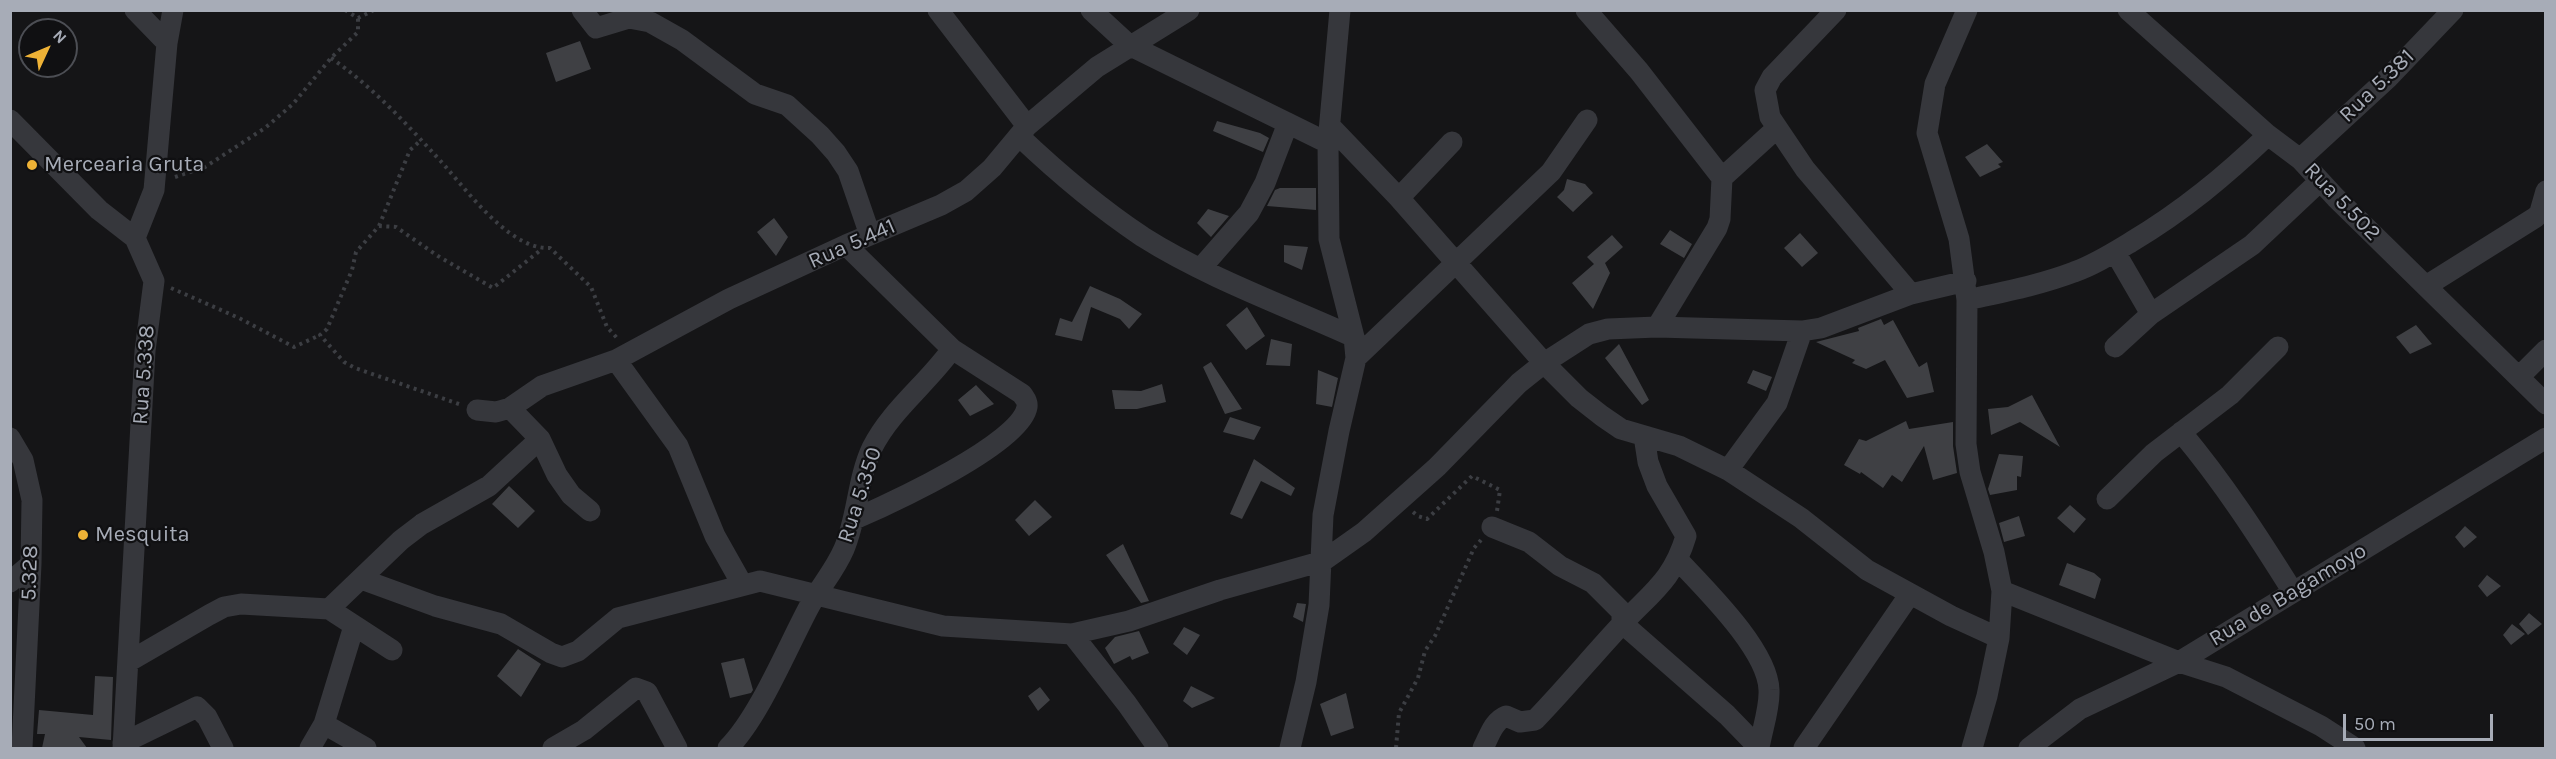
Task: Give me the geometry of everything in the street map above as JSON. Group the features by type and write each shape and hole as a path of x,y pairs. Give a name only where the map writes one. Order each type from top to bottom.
{"street":[{"path":"135,10 167,43"},
{"path":"135,238 154,184 167,43 173,10"},
{"path":"582,10 596,28 629,18 650,22 682,40 755,94 787,105 820,135 848,171 870,235"},
{"path":"938,10 1023,131 1079,192 1144,237 1201,268 1354,337"},
{"path":"1092,10 1129,45 1288,123 1330,135 1399,198 1544,363 1579,398 1602,416 1621,429 1679,446 1728,470 1801,518 1867,570 1999,638"},
{"name":"Rua 5.441","path":"477,410 496,412 510,408 542,386 623,356 729,299 846,245 941,205 966,191 992,168 1023,131 1097,67 1129,45 1189,10"},
{"path":"1290,748 1316,626 1323,561 1323,515 1356,358 1354,337 1329,239 1330,135 1340,10"},
{"path":"1586,10 1604,19 1638,71 1722,178 1720,219 1717,228 1657,327"},
{"path":"1836,10 1772,77 1765,90 1770,117 1805,169 1911,294"},
{"path":"1967,10 1935,84 1928,115 1927,133 1959,239 1967,290 1966,444 1970,472 1994,552 2002,591 1999,638 1987,696 1972,748"},
{"name":"Rua 5.502","path":"2128,10 2268,135 2300,159 2546,404"},
{"name":"Rua 5.381","path":"2300,159 2388,78 2453,10"},
{"path":"10,120 99,210 135,238 154,281"},
{"path":"1356,358 1551,172 1587,120"},
{"path":"1201,268 1249,213 1265,183 1288,123"},
{"path":"1722,178 1777,128"},
{"path":"361,579 435,606 501,624 562,657 578,651 618,618 760,581 943,626 1072,634 1129,621 1220,590 1323,561 1364,532 1437,467 1478,422 1544,363 1589,334 1608,329 1657,327 1802,331 1821,328 1911,294 2032,286 2076,272 2115,252 2174,216 2229,172 2268,135"},
{"path":"1399,198 1452,142"},
{"path":"2115,347 2151,314 2252,245 2320,181"},
{"path":"2426,286 2536,217 2540,212 2546,192"},
{"path":"846,245 952,350 1022,394 1027,402 1027,410 1013,427 985,451 896,501 855,519"},
{"path":"2115,252 2151,314"},
{"name":"Rua 5.338","path":"123,746 145,351 154,281"},
{"path":"1728,470 1777,403 1802,331"},
{"path":"2107,499 2154,453 2230,394 2278,347"},
{"name":"Rua 5.350","path":"728,748 757,707 816,595 830,576 844,550 855,519 860,484 872,448 893,415 921,387 952,350"},
{"path":"2519,378 2546,350"},
{"path":"623,356 678,446 715,536 742,584"},
{"path":"510,408 540,439 557,475 571,495 590,511"},
{"path":"2181,432 2207,463 2247,519 2293,592"},
{"path":"1483,748 1501,718 1506,716 1527,723 1535,720 1622,624 1661,586 1678,560 1686,536 1657,486 1648,462 1644,436"},
{"name":"5.328","path":"10,438 22,460 32,500 22,748"},
{"name":"Rua de Bagamoyo","path":"2029,748 2080,709 2179,662 2546,438"},
{"path":"329,609 401,540 422,524 489,486 540,439"},
{"path":"1492,527 1529,542 1560,566 1593,583 1622,612 1622,624 1727,715 1754,746"},
{"path":"1678,560 1739,630 1762,662 1769,691 1754,746"},
{"path":"10,582 31,564"},
{"path":"2002,591 2179,662 2226,677 2321,726 2355,748"},
{"path":"1804,748 1910,594"},
{"path":"128,662 224,607 241,604 329,609 392,650"},
{"path":"310,748 324,724 354,626"},
{"path":"1072,634 1158,748"},
{"path":"553,748 584,730 636,687 647,692 677,748"},
{"path":"123,746 197,707 207,717 223,748"},
{"path":"324,724 366,748"}],"path":[{"path":"345,10 358,18"},
{"path":"358,18 374,10"},
{"path":"154,184 205,167 238,147 293,104 331,58 358,32 358,18"},
{"path":"331,58 346,68 415,134 438,157 468,196 502,227 542,249"},
{"path":"154,281 239,318 294,347 320,335 327,329 352,270 356,252 379,226 410,150 419,142"},
{"path":"379,226 396,227 438,256 493,288 542,249 550,248 591,286 607,327 623,356"},
{"path":"320,335 344,362 355,368 477,410"},
{"path":"1396,748 1399,713 1418,678 1425,651 1436,636 1474,548 1492,527 1499,505 1500,490 1472,476 1428,519 1418,516 1401,498"}],"building":[{"path":"580,41 591,69 556,82 546,53"},
{"path":"1217,121 1260,133 1269,138 1263,152 1213,131"},
{"path":"1987,144 2003,162 1998,164 2001,167 1980,177 1965,157"},
{"path":"1567,179 1585,184 1593,193 1573,212 1557,197 1564,190"},
{"path":"1316,188 1316,210 1267,206 1275,190"},
{"path":"1208,209 1229,216 1211,237 1197,223"},
{"path":"774,218 788,237 776,256 757,232"},
{"path":"1670,230 1692,244 1684,258 1660,244"},
{"path":"1800,233 1818,253 1802,267 1784,248"},
{"path":"1612,235 1623,247 1605,263 1610,273 1593,309 1572,283 1594,264 1587,257"},
{"path":"1284,245 1308,247 1302,270 1284,262"},
{"path":"1090,286 1120,299 1142,314 1129,329 1120,319 1091,307 1082,341 1055,335 1060,318 1072,322"},
{"path":"1247,307 1265,336 1246,350 1226,325"},
{"path":"1881,319 1884,325 1893,320 1919,367 1927,362 1934,392 1907,398 1885,360 1866,369 1852,363 1855,360 1816,342 1859,331 1858,328"},
{"path":"2416,325 2432,344 2410,354 2396,337"},
{"path":"1271,339 1292,344 1290,366 1266,365"},
{"path":"1619,344 1649,400 1642,405 1605,358"},
{"path":"1211,362 1242,409 1225,414 1203,367"},
{"path":"1318,370 1338,378 1332,407 1316,404"},
{"path":"1753,370 1772,377 1766,391 1747,383"},
{"path":"1162,384 1166,402 1137,409 1115,409 1112,390 1141,391"},
{"path":"976,385 994,404 970,416 958,400"},
{"path":"2032,395 2060,447 2020,422 1991,435 1988,409 2008,407"},
{"path":"1230,417 1261,427 1254,440 1223,432"},
{"path":"1906,421 1909,429 1953,422 1953,446 1957,473 1933,480 1924,446 1902,482 1892,475 1883,488 1861,472 1860,474 1844,465 1859,439 1866,441"},
{"path":"1999,454 2023,456 2021,477 2017,476 2017,490 1990,495 1988,489"},
{"path":"1254,459 1295,488 1291,496 1261,481 1242,519 1230,514"},
{"path":"509,486 535,511 518,528 492,504"},
{"path":"1035,500 1052,517 1029,536 1015,520"},
{"path":"2070,505 2086,519 2074,533 2057,518"},
{"path":"2019,516 2025,536 2004,542 1999,523"},
{"path":"2465,526 2477,537 2464,548 2455,537"},
{"path":"1123,544 1149,601 1141,603 1106,555"},
{"path":"2067,563 2094,573 2101,579 2095,599 2059,585"},
{"path":"2487,575 2501,586 2487,597 2478,586"},
{"path":"1297,603 1306,604 1303,622 1293,617"},
{"path":"2529,613 2542,624 2528,635 2519,624"},
{"path":"2512,624 2525,634 2511,645 2503,635"},
{"path":"1184,627 1200,635 1187,655 1173,644"},
{"path":"1139,631 1149,653 1132,660 1130,656 1114,664 1105,648 1115,637"},
{"path":"518,649 541,664 521,697 497,676"},
{"path":"744,658 753,690 751,693 730,698 721,663"},
{"path":"95,676 113,677 111,740 79,737 87,748 42,748 45,734 37,734 39,710 93,715"},
{"path":"1191,686 1215,698 1192,708 1183,701"},
{"path":"1040,687 1050,700 1038,711 1028,696"},
{"path":"1346,693 1354,728 1331,736 1320,704"}],"place":[{"name":"Mercearia Gruta","path":"32,165"},
{"name":"Mesquita","path":"83,535"}]}
